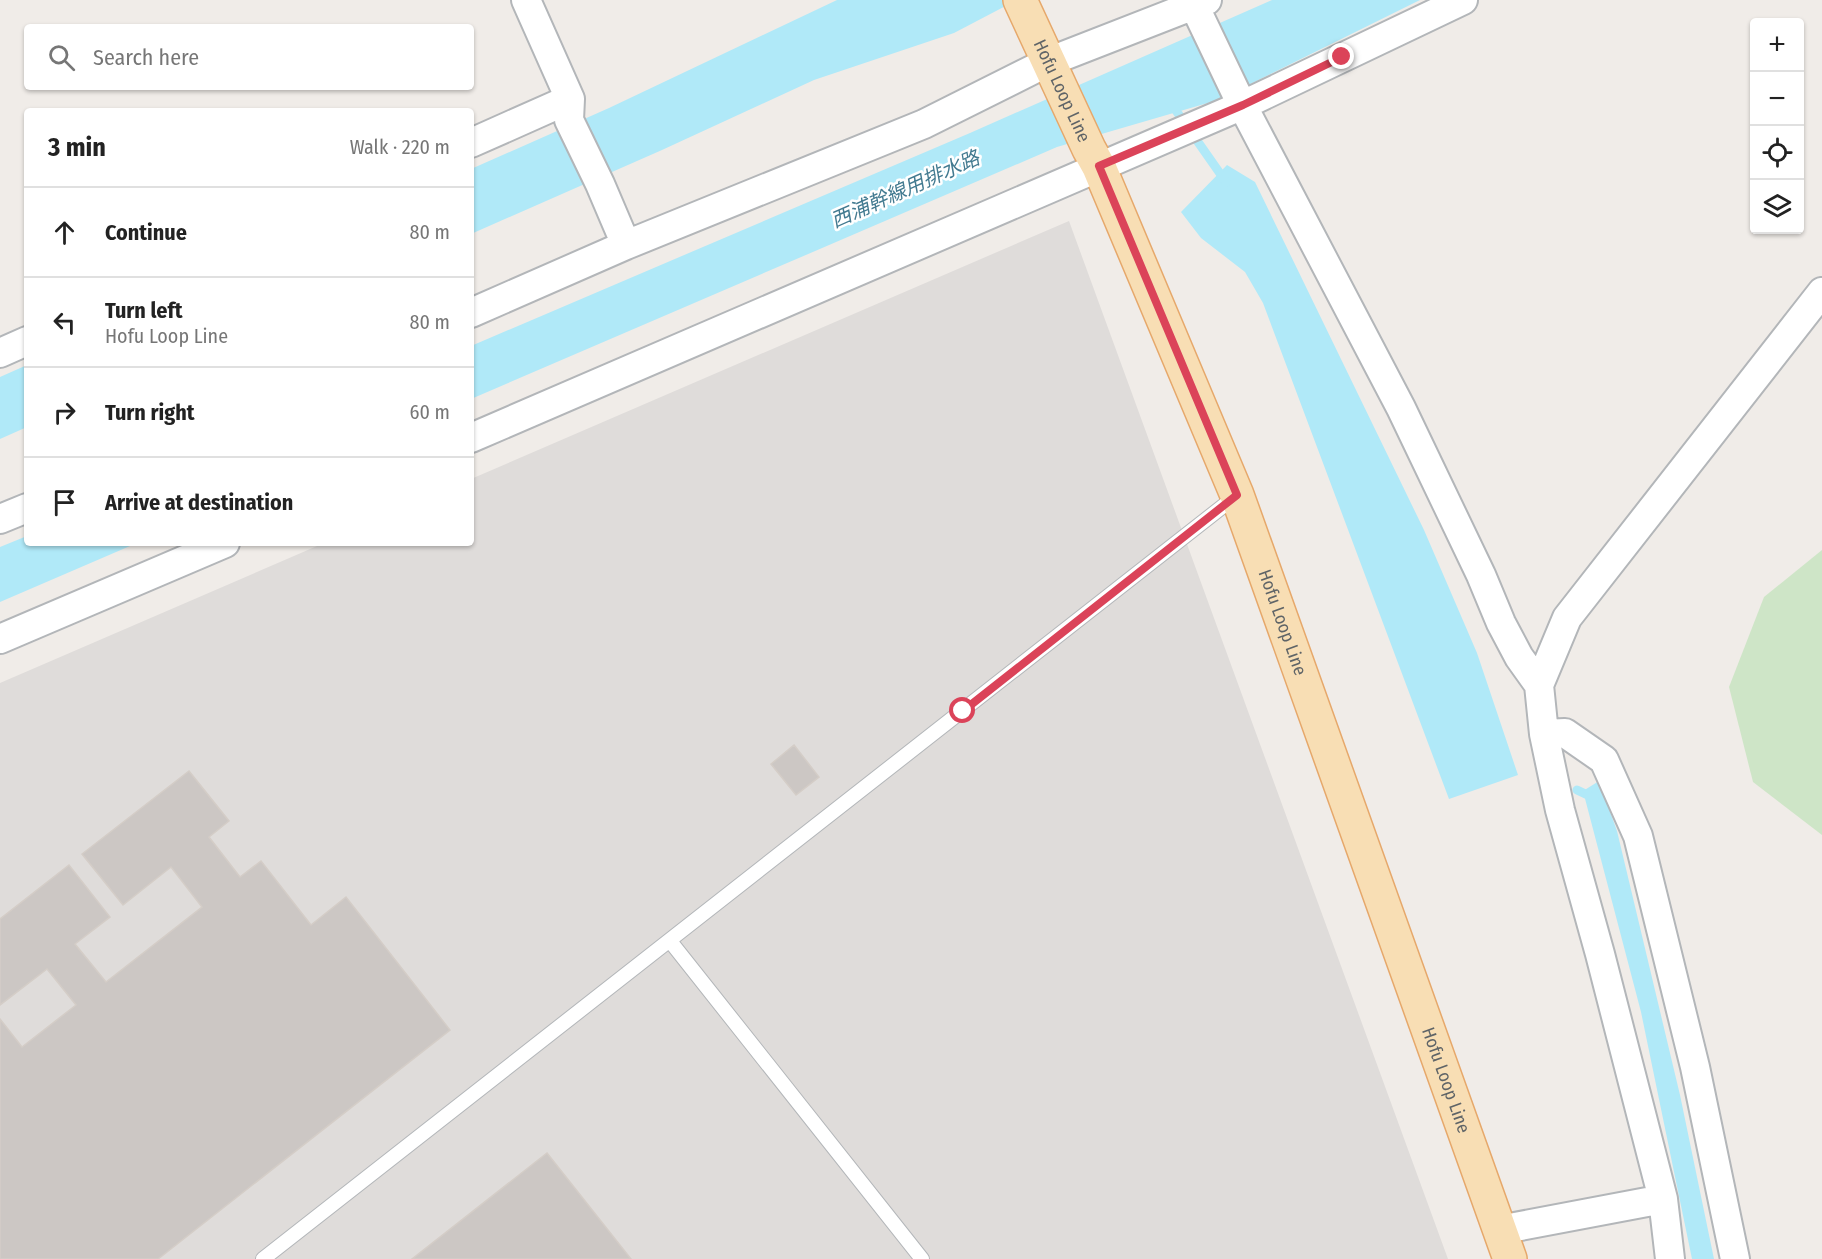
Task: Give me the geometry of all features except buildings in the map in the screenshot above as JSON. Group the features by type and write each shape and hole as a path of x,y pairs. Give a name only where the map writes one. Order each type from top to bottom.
{"main road":[{"name":"Hofu Loop Line","path":"1024,10 1094,158 1237,495 1505,1245"}],"street":[{"path":"526,0 626,245"},
{"path":"474,437 1094,158 1240,101 1462,0"},
{"path":"474,312 626,245 1202,11 1240,101 1401,408 1481,575 1501,623 1519,657 1539,685"},
{"path":"474,142 569,109"},
{"path":"1670,1259 1663,1199 1600,954 1560,810 1544,734 1539,685 1567,618 1822,292"},
{"path":"0,353 24,342"},
{"path":"0,519 24,509"},
{"path":"0,639 218,546"},
{"path":"1544,734 1565,733 1604,760 1638,836 1695,1067 1735,1259"},
{"path":"1505,1245 1663,1199"}],"lane":[{"path":"262,1259 1237,495"},
{"path":"670,941 922,1259"}],"shaded area":[{"path":"1069,221 1448,1259 0,1259 0,683 317,546 474,546 474,478"}],"green space":[{"path":"1822,550 1822,835 1753,782 1729,687 1764,597"}],"water":[{"path":"837,0 1017,0 954,33 814,80 474,233 474,168 609,108"},
{"name":"西浦幹線用排水路","path":"1272,0 1420,0 1218,100 1057,147 474,398 474,345 970,133"},
{"path":"1227,165 1255,182 1424,530 1477,653 1518,775 1449,799 1263,303 1245,272 1201,238 1181,212"},
{"path":"24,366 24,428 0,439 0,377"},
{"path":"24,537 24,546 130,546 0,602 0,547"},
{"path":"1599,781 1617,831 1680,1095 1714,1259 1692,1259 1641,1012 1583,791"}],"waterway":[{"path":"1170,102 1226,182"},
{"path":"1577,790 1594,798"}],"route":[{"path":"963,711 1237,495 1099,166 1243,105 1342,57"}]}
